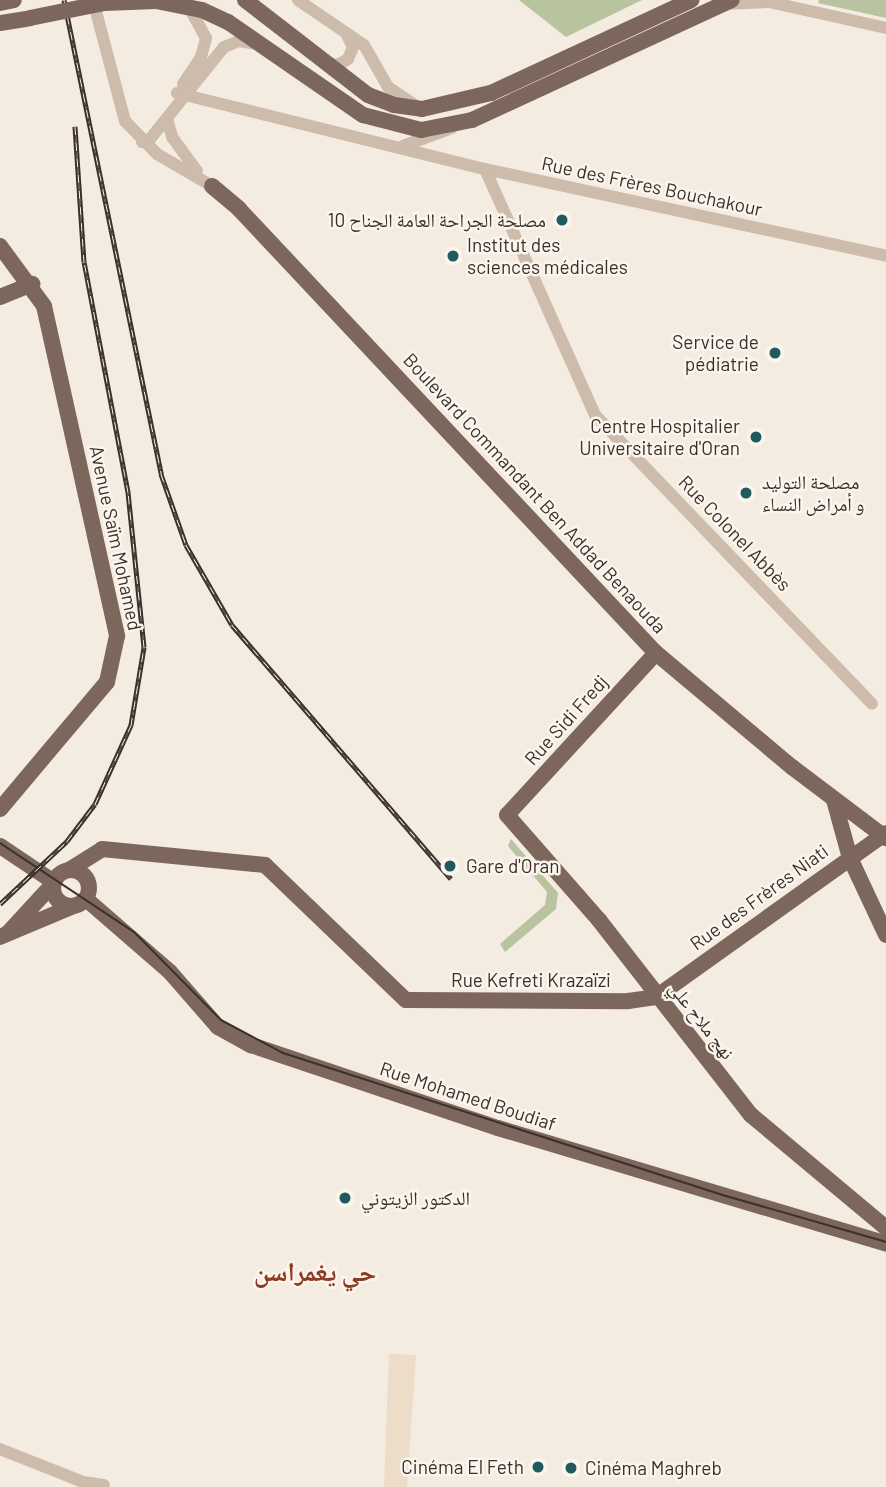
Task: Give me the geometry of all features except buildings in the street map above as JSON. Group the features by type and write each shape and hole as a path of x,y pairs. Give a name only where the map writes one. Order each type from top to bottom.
{"main road":[{"path":"0,3 14,0"},
{"path":"0,23 99,2 143,0 188,5 214,14 348,106 377,121 421,130 457,125 727,2"},
{"path":"245,0 379,101 422,109 491,93 691,0"},
{"name":"Boulevard Commandant Ben Addad Benaouda","path":"212,186 258,229 656,653 839,805 885,836"},
{"name":"Avenue Saïm Mohamed","path":"0,246 32,284 44,306 117,636 107,682 0,809"},
{"path":"0,297 32,284"},
{"name":"Rue Sidi Fredj","path":"507,815 656,653"},
{"path":"839,805 850,858 886,935"},
{"name":"نهج ملاح علي","path":"507,815 597,918 656,997 751,1115 886,1228"},
{"name":"Rue des Frères Niati","path":"656,997 850,858 885,836"},
{"path":"0,846 54,883 57,900 71,907"},
{"name":"Rue Kefreti Krazaïzi","path":"92,855 102,849 265,865 406,1000 628,1001 656,997"},
{"path":"3,936 54,883 92,855"},
{"path":"3,936 52,919 88,893 92,855"},
{"path":"69,870 83,874 88,893"},
{"name":"Rue Mohamed Boudiaf","path":"88,893 170,972 218,1027 261,1049 498,1128 886,1244"}],"street":[{"path":"298,0 364,45 394,93 422,109"},
{"path":"782,0 795,7"},
{"path":"727,2 755,1 795,7 886,28"},
{"name":"Boulevard Commandant Ben Addad Benaouda","path":"99,2 120,106 146,139 212,186"},
{"path":"146,139 167,119 197,64 206,38 188,5"},
{"path":"324,62 338,65 348,59 353,47 344,32"},
{"path":"146,139 179,98 233,42 269,50"},
{"path":"179,98 451,159"},
{"path":"167,119 170,133 197,171"},
{"path":"400,147 457,125"},
{"path":"451,159 444,142 457,125"},
{"name":"Boulevard Commandant Ben Addad Benaouda","path":"146,139 197,171 212,186"},
{"name":"Rue des Frères Bouchakour","path":"451,159 485,169 886,256"},
{"name":"Rue Colonel Abbès","path":"485,169 543,306 595,415 872,704"},
{"path":"497,195 504,173"},
{"path":"0,1449 83,1482 104,1485"}],"green space":[{"path":"519,0 642,0 566,37"},
{"path":"819,0 886,0 886,18 818,3"},
{"path":"511,839 558,893 556,909 505,952 500,944 545,905 547,892 508,846"}],"shaded area":[{"path":"389,1354 416,1355 407,1487 384,1487"}],"tram line":[{"path":"0,843 134,932 221,1020 283,1053 726,1196 886,1242"}],"railway":[{"path":"64,0 161,474 186,545 232,625 451,879"},
{"path":"0,904 67,841 95,804 131,725 144,647 128,492 84,262 75,126"}],"place":[{"name":"مصلحة الجراحة العامة الجناح 10","path":"562,220"},
{"name":"Institut des sciences médicales","path":"453,256"},
{"name":"Service de pédiatrie","path":"775,353"},
{"name":"Centre Hospitalier Universitaire d'Oran","path":"756,437"},
{"name":"مصلحة التوليد و أمراض النساء","path":"746,493"},
{"name":"Gare d'Oran","path":"450,866"},
{"name":"الدكتور الزيتوني","path":"345,1198"},
{"name":"Cinéma El Feth","path":"538,1467"},
{"name":"Cinéma Maghreb","path":"571,1468"}],"district":[{"name":"حي يغمراسن","path":"315,1271"}]}
